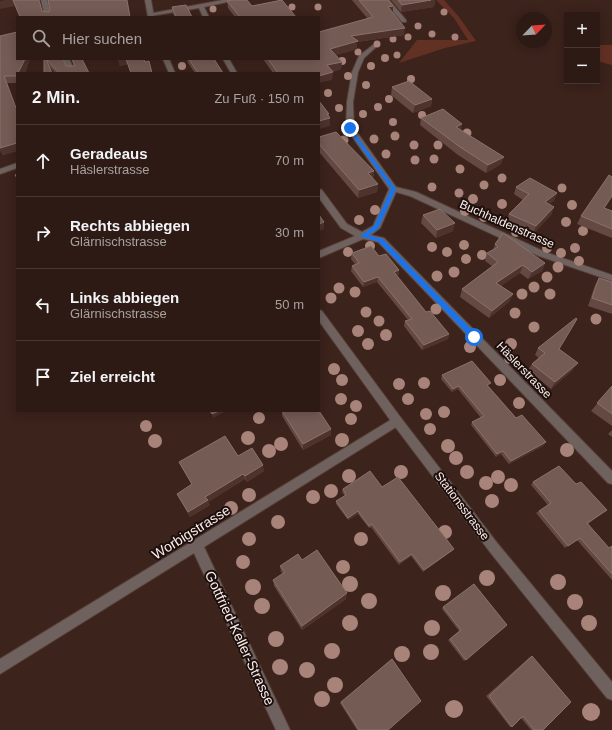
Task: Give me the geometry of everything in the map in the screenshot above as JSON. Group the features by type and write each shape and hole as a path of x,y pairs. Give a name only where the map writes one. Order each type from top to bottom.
{"street":[{"path":"44,0 48,16"},
{"path":"148,0 151,15 233,0"},
{"path":"386,0 404,21"},
{"path":"201,6 206,16"},
{"path":"320,255 362,236 376,228 393,189 350,128 350,102 355,72 361,57 374,47"},
{"path":"66,60 72,72"},
{"path":"166,60 172,72"},
{"path":"227,60 233,72"},
{"path":"0,172 16,165"},
{"name":"Buchhaldenstrasse","path":"393,189 413,194 542,254 612,278"},
{"name":"Häslerstrasse","path":"320,193 344,226 362,236 381,240 612,479"},
{"name":"Stationsstrasse","path":"320,315 397,421 494,548 612,693"},
{"name":"Worbigstrasse","path":"0,667 397,421"},
{"name":"Gottfried-Keller-Strasse","path":"197,546 283,730"}],"shaded area":[{"path":"436,0 444,0 459,17 476,41 445,48 399,63 417,40 468,40 454,18"},
{"path":"600,45 612,45 612,65 600,62"}],"building":[{"path":"13,0 39,0 42,11 49,12 48,0 127,0 130,16 20,16"},
{"path":"247,0 252,6 282,0 295,16 239,16 227,1"},
{"path":"359,0 388,0 393,6 388,7 405,28 351,36 358,41 330,49 342,62 327,65 333,72 320,76 320,72 277,72 269,60 320,60 320,32 373,17"},
{"path":"398,0 431,0 402,5"},
{"path":"186,5 192,16 176,16 172,7"},
{"path":"16,32 16,60 24,60 18,72 16,72 16,76 4,76 16,108 16,143 0,148 0,36"},
{"path":"44,60 46,60 52,72 44,72"},
{"path":"47,60 63,60 66,66 75,66 72,60 82,60 88,72 58,72"},
{"path":"126,60 149,61 152,72 131,72"},
{"path":"190,60 215,60 222,72 197,72"},
{"path":"409,81 432,99 415,105 392,87"},
{"path":"320,102 329,114 327,114 330,118 320,121"},
{"path":"443,109 462,124 456,127 504,157 488,165 460,147 421,118"},
{"path":"336,132 374,171 368,173 378,184 359,190 320,145 320,137"},
{"path":"609,175 612,177 612,196 604,208 612,211 612,229 581,216"},
{"path":"530,178 557,193 545,202 554,207 536,226 509,214 529,194 516,187"},
{"path":"440,209 455,223 437,230 423,215"},
{"path":"320,216 324,222 320,224"},
{"path":"503,233 545,263 532,272 523,265 496,283 513,294 492,311 462,289 498,262 487,253 498,247 495,244"},
{"path":"371,246 379,256 386,254 399,270 394,272 426,312 430,311 449,334 424,345 405,321 412,319 378,277 364,282 352,266 359,263 352,253"},
{"path":"599,278 612,282 612,305 592,298"},
{"path":"576,318 577,319 559,349 578,363 555,382 532,364 545,353 538,348"},
{"path":"472,361 491,383 487,385 516,418 522,415 546,442 511,461 503,451 497,454 472,422 484,416 459,386 453,389 442,375"},
{"path":"612,386 612,414 597,403"},
{"path":"283,412 320,412 331,429 303,444"},
{"path":"225,436 238,456 252,448 263,465 245,476 243,474 205,497 208,500 188,512 177,494 192,484 179,462"},
{"path":"559,466 576,484 581,482 607,510 587,523 609,548 612,546 612,574 580,538 568,546 539,511 551,503 533,482"},
{"path":"370,471 382,487 398,477 454,549 424,570 412,554 400,562 372,524 369,526 358,511 348,518 336,501 346,495 343,489"},
{"path":"317,550 347,593 302,626 273,580 285,572 280,566 298,554 302,560"},
{"path":"474,584 507,625 466,660 450,639 461,630 443,607"},
{"path":"532,656 571,702 543,730 534,730 523,716 512,727 489,696"},
{"path":"392,659 421,701 388,730 359,730 341,702"}],"route":[{"path":"350,128 393,189 376,228 362,236 381,240 474,337"}]}
